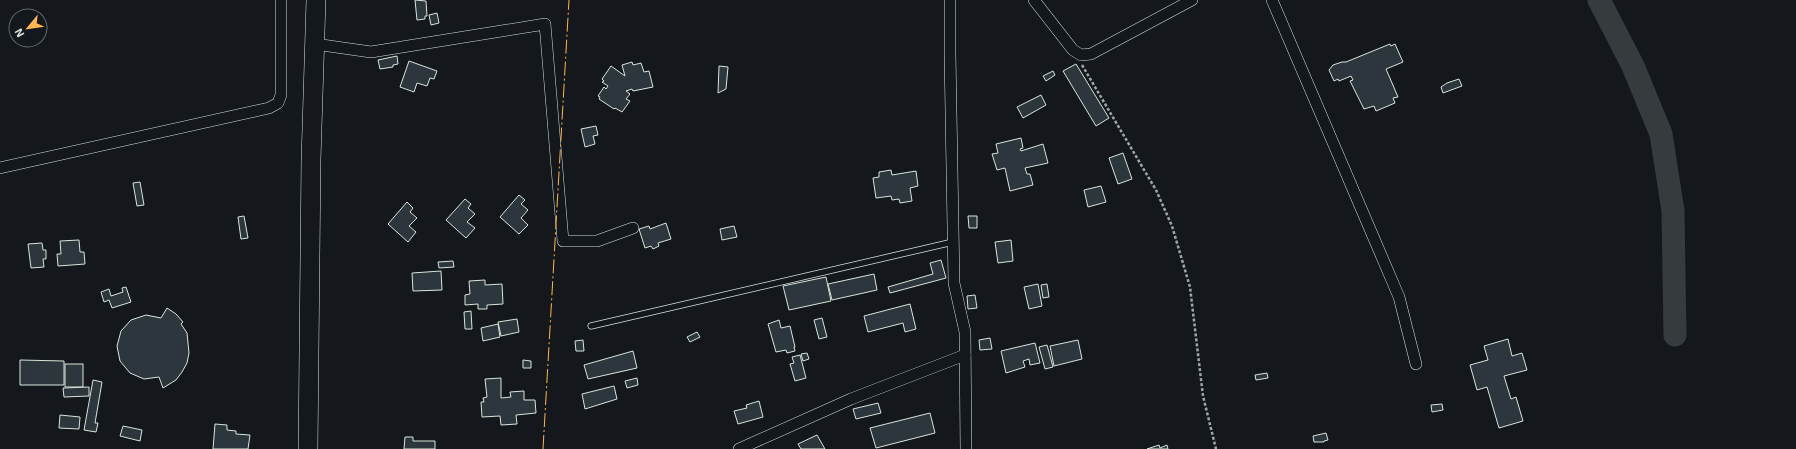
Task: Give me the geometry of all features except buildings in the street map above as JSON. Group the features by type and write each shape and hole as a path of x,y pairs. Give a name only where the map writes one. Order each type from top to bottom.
{"highway":[{"path":"308,449 311,160 316,0"}],"street":[{"path":"0,168 269,108 278,103 281,95 281,0"},
{"path":"950,0 954,283 965,332 966,449"},
{"path":"1034,0 1073,50 1081,55 1090,54 1192,0"},
{"path":"1272,0 1400,297 1416,364"},
{"path":"315,44 371,52 545,24 563,241 597,241 633,228"},
{"path":"739,449 844,402 965,355"}],"lane":[{"path":"591,326 953,242"}],"path":[{"path":"1081,55 1082,65 1156,190 1172,226 1190,287 1203,396 1216,449"}],"waterway":[{"path":"1599,0 1633,66 1661,134 1673,211 1675,335"}],"power":[{"path":"543,449 569,0"}]}
